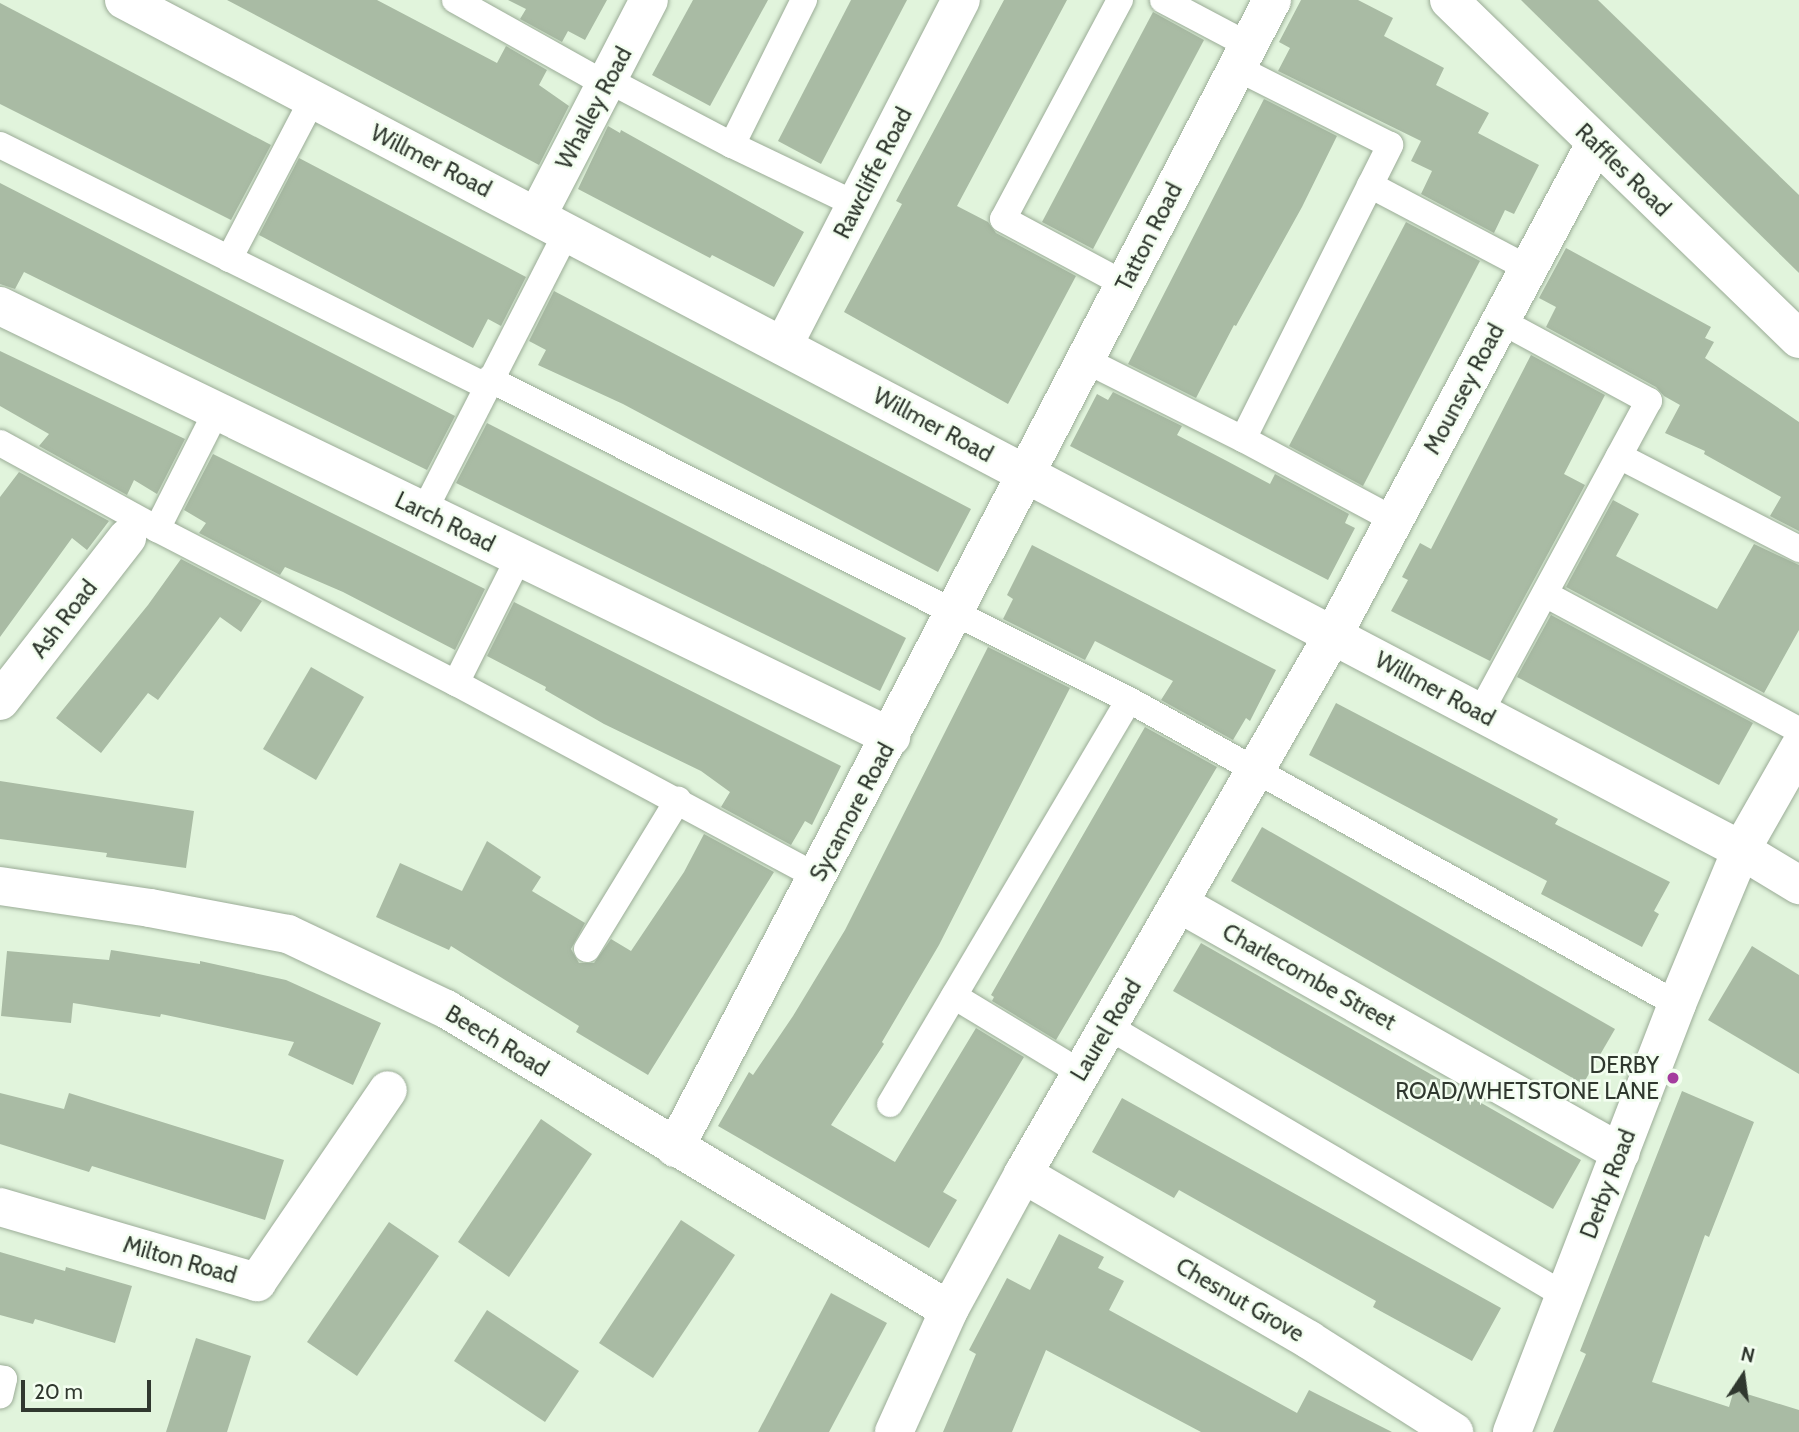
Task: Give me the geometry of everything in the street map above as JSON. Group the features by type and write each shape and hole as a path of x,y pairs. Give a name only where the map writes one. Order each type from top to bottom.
{"street":[{"name":"Willmer Road","path":"124,0 1741,850 1799,886"},
{"name":"Whalley Road","path":"552,224 608,83 649,0"},
{"name":"Rawcliffe Road","path":"783,346 961,0"},
{"name":"Tatton Road","path":"1026,474 1272,0"},
{"name":"Raffles Road","path":"1449,0 1799,339"},
{"name":"Mounsey Road","path":"1333,635 1595,144"},
{"name":"Larch Road","path":"0,306 891,737"},
{"name":"Sycamore Road","path":"676,1149 1026,474"},
{"name":"Ash Road","path":"0,701 142,534"},
{"name":"Laurel Road","path":"894,1432 949,1310 1023,1174 1333,635"},
{"name":"Derby Road","path":"1512,1432 1677,1004 1741,850 1799,748"},
{"name":"Beech Road","path":"0,886 150,908 288,934 446,1009 949,1310"},
{"name":"Charlecombe Street","path":"1180,904 1621,1153"},
{"name":"Milton Road","path":"0,1207 257,1282 388,1090"},
{"name":"Chesnut Grove","path":"1023,1174 1309,1340 1454,1432"}],"lane":[{"path":"455,0 481,6 608,83 857,205"},
{"path":"732,145 804,0"},
{"path":"1120,0 1003,219 1124,284"},
{"path":"1163,0 1242,56 1390,145 1243,439"},
{"path":"229,260 312,100"},
{"path":"0,145 229,260 488,383 1129,700 1256,768 1677,1004"},
{"path":"1370,185 1529,269"},
{"path":"424,511 488,383 552,224"},
{"path":"1480,713 1650,401 1501,321"},
{"path":"1085,360 1243,439 1394,520"},
{"path":"142,534 216,412"},
{"path":"0,443 142,534 456,683 818,877"},
{"path":"1619,456 1799,549"},
{"path":"456,683 519,557"},
{"path":"1545,594 1799,730"},
{"path":"890,1104 1129,700"},
{"path":"587,949 678,800"},
{"path":"954,996 1081,1073"},
{"path":"1109,1027 1564,1295"},
{"path":"0,1378 4,1379 0,1395"}],"building":[{"path":"227,0 377,0 497,63 506,46 547,70 539,85 569,106 539,165"},
{"path":"508,0 607,0 585,40 568,31 562,42 520,19 526,9"},
{"path":"693,0 768,0 710,106 652,75"},
{"path":"851,0 907,0 821,164 778,141"},
{"path":"1004,0 1067,0 957,206 988,222 996,233 1076,276 1008,404 844,312 902,204 896,201"},
{"path":"1301,0 1358,0 1393,18 1384,36 1444,68 1436,85 1489,113 1478,133 1539,165 1514,214 1505,210 1494,233 1421,194 1432,171 1411,161 1421,141 1278,71 1290,48 1279,42"},
{"path":"1521,0 1598,0 1799,195 1799,273"},
{"path":"0,3 271,145 231,220 0,104"},
{"path":"1153,12 1204,40 1093,249 1042,222"},
{"path":"1264,99 1337,136 1302,207 1236,326 1234,325 1196,398 1128,364"},
{"path":"608,126 620,133 621,130 804,232 774,287 712,255 710,258 578,189"},
{"path":"299,158 526,277 501,326 488,319 473,348 259,235"},
{"path":"0,183 455,416 427,470 24,272 15,289 0,284"},
{"path":"1406,222 1480,261 1363,486 1289,446"},
{"path":"1566,248 1711,327 1705,338 1714,342 1705,358 1799,422 1799,531 1770,516 1781,497 1704,454 1705,451 1665,433 1680,405 1664,396 1656,387 1546,327 1556,307 1539,298"},
{"path":"554,291 971,509 938,572 623,404 538,365 546,350 529,341"},
{"path":"0,351 185,439 157,494 134,480 127,495 39,446 49,434 0,406"},
{"path":"1531,355 1605,395 1564,474 1585,485 1490,661 1391,611 1408,580 1402,577 1420,543 1431,549"},
{"path":"1113,392 1182,426 1177,435 1270,484 1275,474 1349,514 1345,523 1355,528 1328,580 1070,446 1097,394 1108,400"},
{"path":"487,423 906,638 880,691 456,483"},
{"path":"213,454 485,589 455,650 343,592 285,567 280,575 199,533 206,523 184,510"},
{"path":"19,472 109,521 87,550 72,538 0,637 0,497"},
{"path":"1613,500 1639,514 1616,556 1717,609 1754,544 1799,565 1799,630 1764,693 1566,587"},
{"path":"1032,545 1276,670 1250,721 1246,718 1233,740 1161,700 1173,681 1095,641 1085,660 1003,619 1013,599 1007,595"},
{"path":"181,559 262,601 241,632 220,617 158,700 148,693 101,753 56,718 148,605"},
{"path":"514,602 841,766 812,825 805,821 791,845 721,807 730,792 701,771 604,724 545,690 546,687 487,656"},
{"path":"1551,615 1753,723 1719,785 1517,677"},
{"path":"988,647 1070,688 939,945 882,1042 884,1044 831,1125 895,1162 976,1028 1024,1057 943,1192 957,1200 929,1248 718,1126 749,1072 753,1075 793,1016 845,930"},
{"path":"311,667 364,697 316,780 263,749"},
{"path":"1336,703 1558,819 1555,824 1670,882 1654,911 1659,914 1642,947 1541,894 1547,881 1309,755"},
{"path":"1145,727 1217,767 1056,1040 992,1001 994,997 991,995"},
{"path":"0,781 194,811 186,868 106,857 107,853 0,839"},
{"path":"1262,827 1615,1029 1583,1084 1231,881"},
{"path":"704,834 774,872 648,1075 576,1032 579,1026 451,946 449,950 376,917 400,863 462,891 487,841 541,877 532,891 585,923 571,949 579,963 594,963 611,939 631,951 684,872"},
{"path":"1201,943 1581,1160 1553,1209 1173,991"},
{"path":"1752,946 1799,975 1799,1074 1708,1020"},
{"path":"111,950 200,964 200,961 286,980 381,1023 353,1085 288,1055 294,1042 161,1014 160,1017 73,1003 71,1023 1,1016 7,951 109,960"},
{"path":"1682,1091 1754,1122 1709,1237 1705,1235 1652,1382 1729,1407 1734,1390 1799,1410 1799,1432 1553,1432 1586,1354 1580,1351"},
{"path":"0,1093 64,1109 69,1093 284,1160 265,1220 92,1166 89,1172 0,1144"},
{"path":"1122,1098 1501,1308 1472,1361 1373,1307 1376,1301 1179,1190 1174,1198 1092,1152"},
{"path":"541,1119 592,1154 509,1277 458,1242"},
{"path":"681,1220 735,1255 653,1378 599,1343"},
{"path":"389,1222 439,1256 357,1376 307,1342"},
{"path":"1059,1234 1104,1257 1098,1268 1124,1281 1109,1310 1297,1413 1309,1390 1392,1432 1201,1432 1046,1350 1012,1432 943,1432 976,1354 969,1350 1007,1278 1030,1290"},
{"path":"0,1252 65,1271 66,1267 132,1286 115,1343 35,1319 33,1324 0,1315"},
{"path":"831,1293 887,1323 829,1432 758,1432"},
{"path":"487,1310 579,1371 545,1422 454,1361"},
{"path":"196,1338 251,1356 227,1432 166,1432"}],"place":[{"name":"DERBY ROAD/WHETSTONE LANE","path":"1673,1078"}]}
